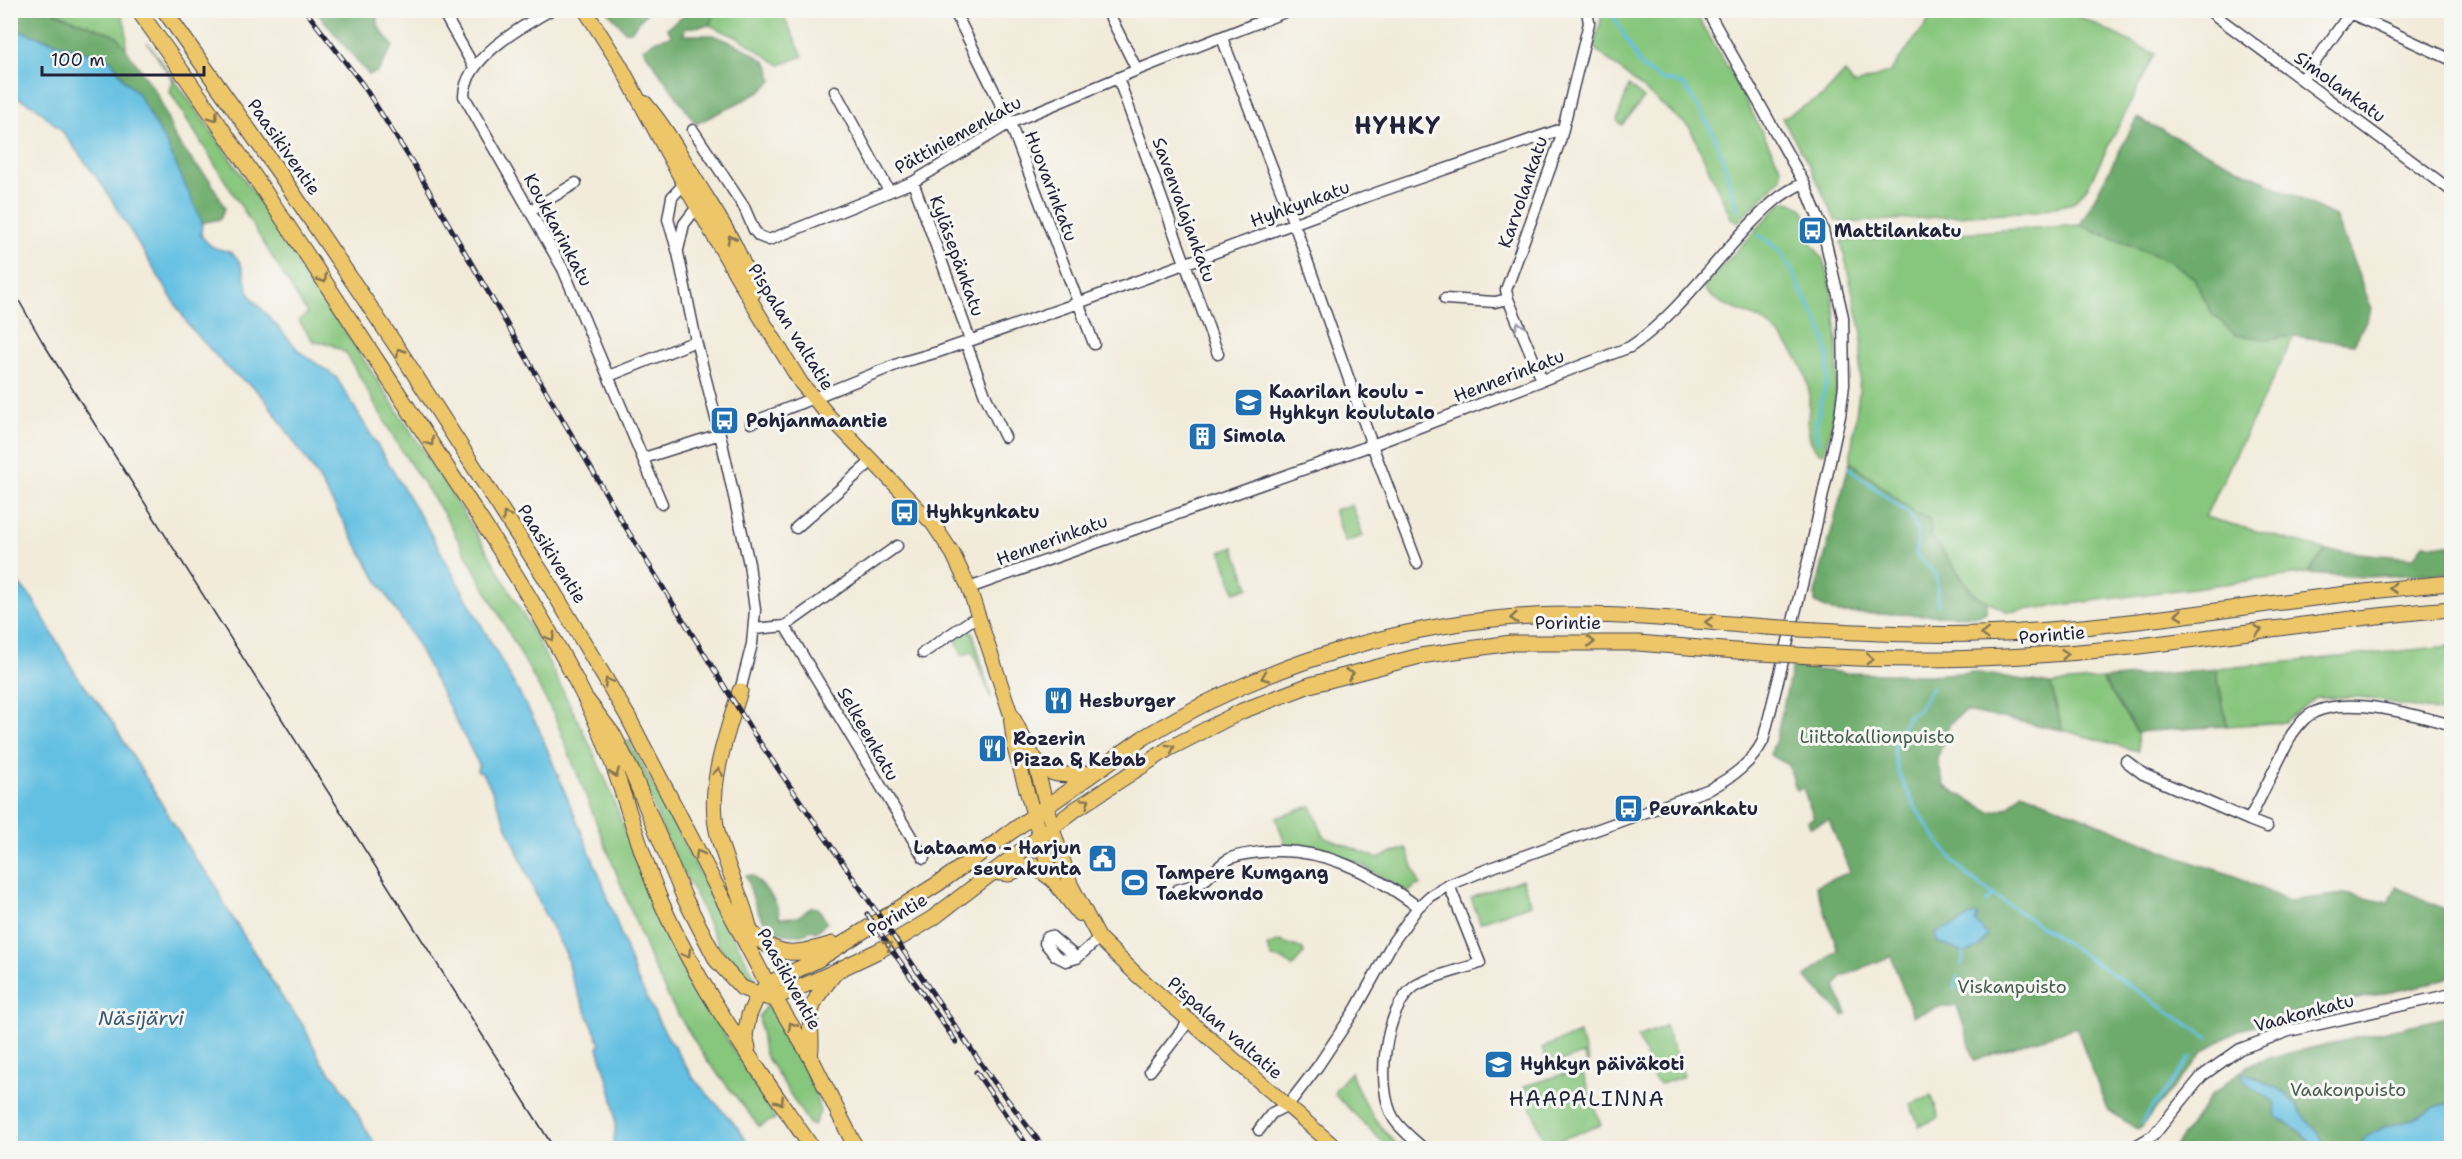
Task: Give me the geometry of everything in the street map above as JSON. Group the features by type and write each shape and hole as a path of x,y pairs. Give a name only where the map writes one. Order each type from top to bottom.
{"highway":[{"path":"138,10 260,183 523,586 586,699 605,745 661,902 679,940 810,1148"},
{"name":"Paasikiventie","path":"164,10 278,171 399,350 544,576 627,715 754,956 766,992 810,1056 856,1149"},
{"name":"Porintie","path":"846,940 939,883 1091,773 1167,724 1272,675 1340,650 1414,631 1515,617 1567,615 1636,617 1885,634 1956,635 2035,632 2451,583"},
{"name":"Porintie","path":"766,992 792,991 880,950 933,918 1052,827 1168,749 1242,711 1310,686 1420,656 1511,643 1562,642 1638,643 1812,657 1908,660 2036,656 2122,648 2396,613 2451,609"},
{"path":"740,691 718,768 716,816 717,834 750,933 754,956"},
{"path":"586,699 614,736 632,771 684,897 717,960 726,973 742,988 766,992"},
{"path":"1034,759 1049,773 1056,775 1091,773"},
{"path":"992,872 1009,874 1024,867 1034,866 1052,879"},
{"path":"727,906 750,933 765,945 784,953 802,952 846,940"},
{"path":"749,1054 745,1035 749,1015 766,992 846,940"},
{"path":"810,1056 814,1004 836,971"}],"main road":[{"name":"Pispalan valtatie","path":"585,10 633,89 758,313 801,383 942,536 969,588 1010,712 1034,759 1052,827 1071,885 1097,935"},
{"path":"633,89 659,119 733,243 751,284 758,313"},
{"name":"Pispalan valtatie","path":"1010,712 1015,750 1052,879 1097,935 1138,976 1336,1149"}],"street":[{"path":"442,10 474,67"},
{"name":"Koukkarinkatu","path":"551,10 520,28 474,67 464,85 464,96 563,269 662,504"},
{"name":"Huovarinkatu","path":"954,10 1010,123 1094,344"},
{"path":"1107,10 1137,70"},
{"name":"Pättiniemenkatu","path":"693,130 744,207 754,230 759,236 769,240 889,190 914,182 1010,123 1290,10"},
{"name":"Karvolankatu","path":"1508,299 1506,290 1560,141 1589,23 1587,10"},
{"path":"1259,1130 1272,1113 1288,1106 1336,1041 1389,947 1418,907 1430,896 1449,885 1493,867 1710,789 1728,780 1757,753 1766,732 1831,463 1844,385 1843,317 1822,230 1804,183 1707,10"},
{"name":"Simolankatu","path":"2208,10 2451,191"},
{"path":"2302,80 2349,12 2451,60"},
{"path":"1221,38 1294,224 1372,445 1417,563"},
{"name":"Savenvalajankatu","path":"1118,78 1218,354"},
{"path":"835,91 889,190"},
{"name":"Hyhkynkatu","path":"751,423 903,362 968,342 1562,129"},
{"name":"Kyläsepänkatu","path":"914,182 986,395 1005,437"},
{"path":"531,210 576,183"},
{"name":"Hennerinkatu","path":"969,588 1372,445 1611,356 1644,338 1694,288 1765,209 1780,196 1804,183"},
{"path":"684,184 672,197 668,219 678,253 696,341 720,434 749,564 755,610 754,629 740,691"},
{"path":"678,253 684,224 697,207"},
{"path":"1445,299 1495,302 1508,299 1542,380"},
{"path":"609,376 696,341"},
{"path":"644,459 720,434"},
{"path":"796,528 872,461"},
{"path":"754,629 786,626 897,546"},
{"path":"922,652 970,621 980,618"},
{"name":"Selkeenkatu","path":"786,626 924,858"},
{"path":"2249,820 2292,734 2313,712 2328,707 2387,709 2451,726"},
{"path":"2126,761 2143,774 2267,827"},
{"path":"1177,891 1206,880 1230,859 1258,853 1293,851 1309,853 1346,864 1385,883 1418,907"},
{"path":"1423,1149 1393,1117 1385,1086 1384,1065 1389,1027 1413,988 1480,963 1449,885"},
{"path":"1077,958 1097,935"},
{"name":"Vaakonkatu","path":"2132,1149 2154,1135 2202,1076 2240,1049 2289,1031 2407,1006 2451,994"},
{"path":"1150,1071 1189,1021"}],"green space":[{"path":"11,11 119,11 126,34 124,59 11,28"},
{"path":"11,11 51,11 117,36 158,95 175,138 210,180 225,208 220,219 202,223 167,145 138,94 124,80 112,61 11,28"},
{"path":"316,11 376,11 379,28 393,46 378,72 369,75"},
{"path":"608,11 648,11 631,31 625,31"},
{"path":"691,11 709,11 714,15 709,25 686,28 683,35 714,35 744,48 765,61 770,68 772,81 760,92 696,124 643,49 656,40 672,36 667,28"},
{"path":"709,11 781,11 803,56 780,65 741,39 709,25 714,15"},
{"path":"1603,11 1694,11 1730,71 1781,168 1781,178 1737,223 1731,218 1690,128 1594,48"},
{"path":"1936,11 2069,11 2155,54 2088,186 2073,203 2037,211 1843,223 1835,220 1809,164 1782,118 1823,96 1845,72 1854,85 1890,72"},
{"path":"147,42 278,229 490,556 538,641 589,743 608,785 646,889 670,943 775,1119 759,1126 706,1059 672,1005 653,966 554,715 444,514 401,450 346,353 330,344 314,342 299,321 307,313 170,92 173,80"},
{"path":"1629,86 1644,98 1622,125 1617,120"},
{"path":"2137,118 2335,216 2372,309 2354,344 2294,336 2267,339 2236,335 2212,314 2194,278 2170,261 2080,225"},
{"path":"1783,201 1799,206 1806,215 1810,241 1823,260 1832,296 1837,338 1837,380 1832,422 1824,453 1821,454 1810,440 1808,385 1801,365 1794,354 1769,326 1715,299 1704,288"},
{"path":"2080,225 2170,261 2194,278 2212,314 2267,339 2294,336 2205,517 2326,550 2308,573 2008,612 1975,595 1931,536 1930,520 1915,513 1850,461 1859,392 1862,333 1841,241"},
{"path":"1850,461 1915,513 1930,520 1931,536 1975,595 1987,602 1986,612 1979,616 1837,613 1815,603 1815,593"},
{"path":"1352,505 1363,536 1345,542 1334,510"},
{"path":"2424,544 2451,545 2451,573 2365,577 2308,573 2326,550 2413,558"},
{"path":"1234,547 1249,587 1235,592 1221,552"},
{"path":"967,630 973,633 991,698 973,652 962,655 956,640 961,632"},
{"path":"2451,646 2451,678 2441,712 2361,697 2315,697 2285,722 2227,726 2216,669"},
{"path":"1792,667 1846,673 1929,675 1972,672 2051,684 2062,730 1965,711 1950,723 1937,759 1944,786 1991,812 2008,807 2022,792 2194,863 2233,875 2288,901 2344,894 2389,903 2396,887 2451,912 2451,976 2429,984 2299,1011 2239,1030 2205,1050 2138,1130 2107,1109 2076,1027 1975,1060 1957,1006 1943,1006 1913,1016 1891,956 1841,977 1835,987 1847,1014 1844,1016 1805,977 1838,950 1816,886 1850,872 1829,820 1810,827 1808,821 1814,818 1803,788 1796,790 1789,765 1770,755 1776,739"},
{"path":"2216,669 2227,726 2137,732 2102,679"},
{"path":"2102,679 2137,732 2138,751 2062,730 2051,684"},
{"path":"629,740 756,979 755,981 733,964 717,940 674,856 625,743"},
{"path":"1311,806 1324,837 1377,858 1406,848 1420,885 1415,886 1408,893 1362,865 1331,854 1286,847 1276,818"},
{"path":"752,875 774,900 779,918 797,917 812,907 818,908 827,922 816,932 812,930 797,935 781,933 772,928 757,910 746,876"},
{"path":"1522,879 1531,904 1480,922 1471,898"},
{"path":"1280,941 1303,949 1304,953 1292,967 1284,960 1272,958 1267,946"},
{"path":"766,1006 772,1009 814,1089 820,1112 814,1125 810,1125 764,1053 759,1016"},
{"name":"Vaakonpuisto","path":"2451,1016 2451,1103 2438,1106 2412,1120 2384,1127 2361,1143 2362,1148 2329,1148 2286,1093 2266,1085 2255,1076 2276,1104 2275,1115 2302,1133 2317,1148 2174,1148 2212,1095 2247,1066 2272,1057"},
{"path":"1665,1026 1684,1076 1661,1084 1654,1079 1638,1037"},
{"path":"1579,1033 1589,1062 1587,1063 1583,1054 1548,1066 1542,1048"},
{"path":"1581,1069 1601,1125 1545,1145 1524,1086"},
{"path":"1351,1072 1371,1113 1400,1148 1389,1148 1335,1095 1335,1090"},
{"path":"1932,1096 1939,1118 1919,1126 1910,1104"}],"water":[{"path":"11,28 112,61 124,80 138,94 167,145 202,222 201,235 211,246 228,251 236,257 242,266 251,297 300,352 336,377 428,529 538,727 603,884 635,975 661,1026 693,1078 738,1128 747,1142 745,1148 612,1148 615,1136 615,1110 598,1048 600,1043 571,977 566,954 542,909 489,784 482,773 477,771 479,765 414,639 316,474 265,399 230,371 189,326 103,186 62,131 36,107 11,94"},
{"name":"Näsijärvi","path":"10,570 13,578 32,598 77,676 109,717 195,859 212,879 227,909 285,1002 302,1023 322,1063 338,1081 377,1148 11,1148"},
{"path":"1974,914 1978,916 1975,921 1987,935 1979,948 1964,953 1937,942 1935,932 1958,924"},
{"path":"2242,1071 2286,1093 2329,1148 2317,1148 2302,1133 2275,1115 2276,1104 2246,1082"},
{"path":"2451,1103 2451,1148 2362,1148 2364,1139 2384,1127 2412,1120 2438,1106"}],"waterway":[{"path":"1611,11 1641,66 1660,79 1683,84 1708,124 1720,149 1739,211"},
{"path":"1759,235 1777,249 1788,263 1824,336 1828,370 1816,426 1818,442"},
{"path":"1848,467 1910,515 1918,532 1916,555 1936,574 1938,605"},
{"path":"1933,687 1917,711 1909,715 1901,729 1895,744 1895,758 1909,794 1945,851 1978,884 2208,1038"},
{"path":"1986,902 1994,895"},
{"path":"1962,964 1964,953"},
{"path":"1954,989 1957,977"},
{"path":"2141,1123 2191,1057"}],"tram line":[{"path":"10,285 42,341 554,1148"}],"railway":[{"path":"305,10 363,85 414,165 623,523 754,734 991,1078 1044,1148"},
{"path":"867,914 956,1042"},
{"path":"976,1072 1029,1148"}],"place":[{"name":"Mattilankatu","path":"1813,231"},
{"name":"Kaarilan koulu - Hyhkyn koulutalo","path":"1248,402"},
{"name":"Pohjanmaantie","path":"725,421"},
{"name":"Simola","path":"1202,436"},
{"name":"Hyhkynkatu","path":"905,512"},
{"name":"Hesburger","path":"1058,701"},
{"name":"Rozerin Pizza & Kebab","path":"992,749"},
{"name":"Peurankatu","path":"1628,809"},
{"name":"Lataamo - Harjun seurakunta","path":"1102,858"},
{"name":"Tampere Kumgang Taekwondo","path":"1135,883"},
{"name":"Hyhkyn päiväkoti","path":"1499,1064"}],"district":[{"name":"HYHKY","path":"1398,126"},
{"name":"HAAPALINNA","path":"1587,1099"}],"park label":[{"name":"Liittokallionpuisto","path":"1877,737"},
{"name":"Viskanpuisto","path":"2012,987"}]}
